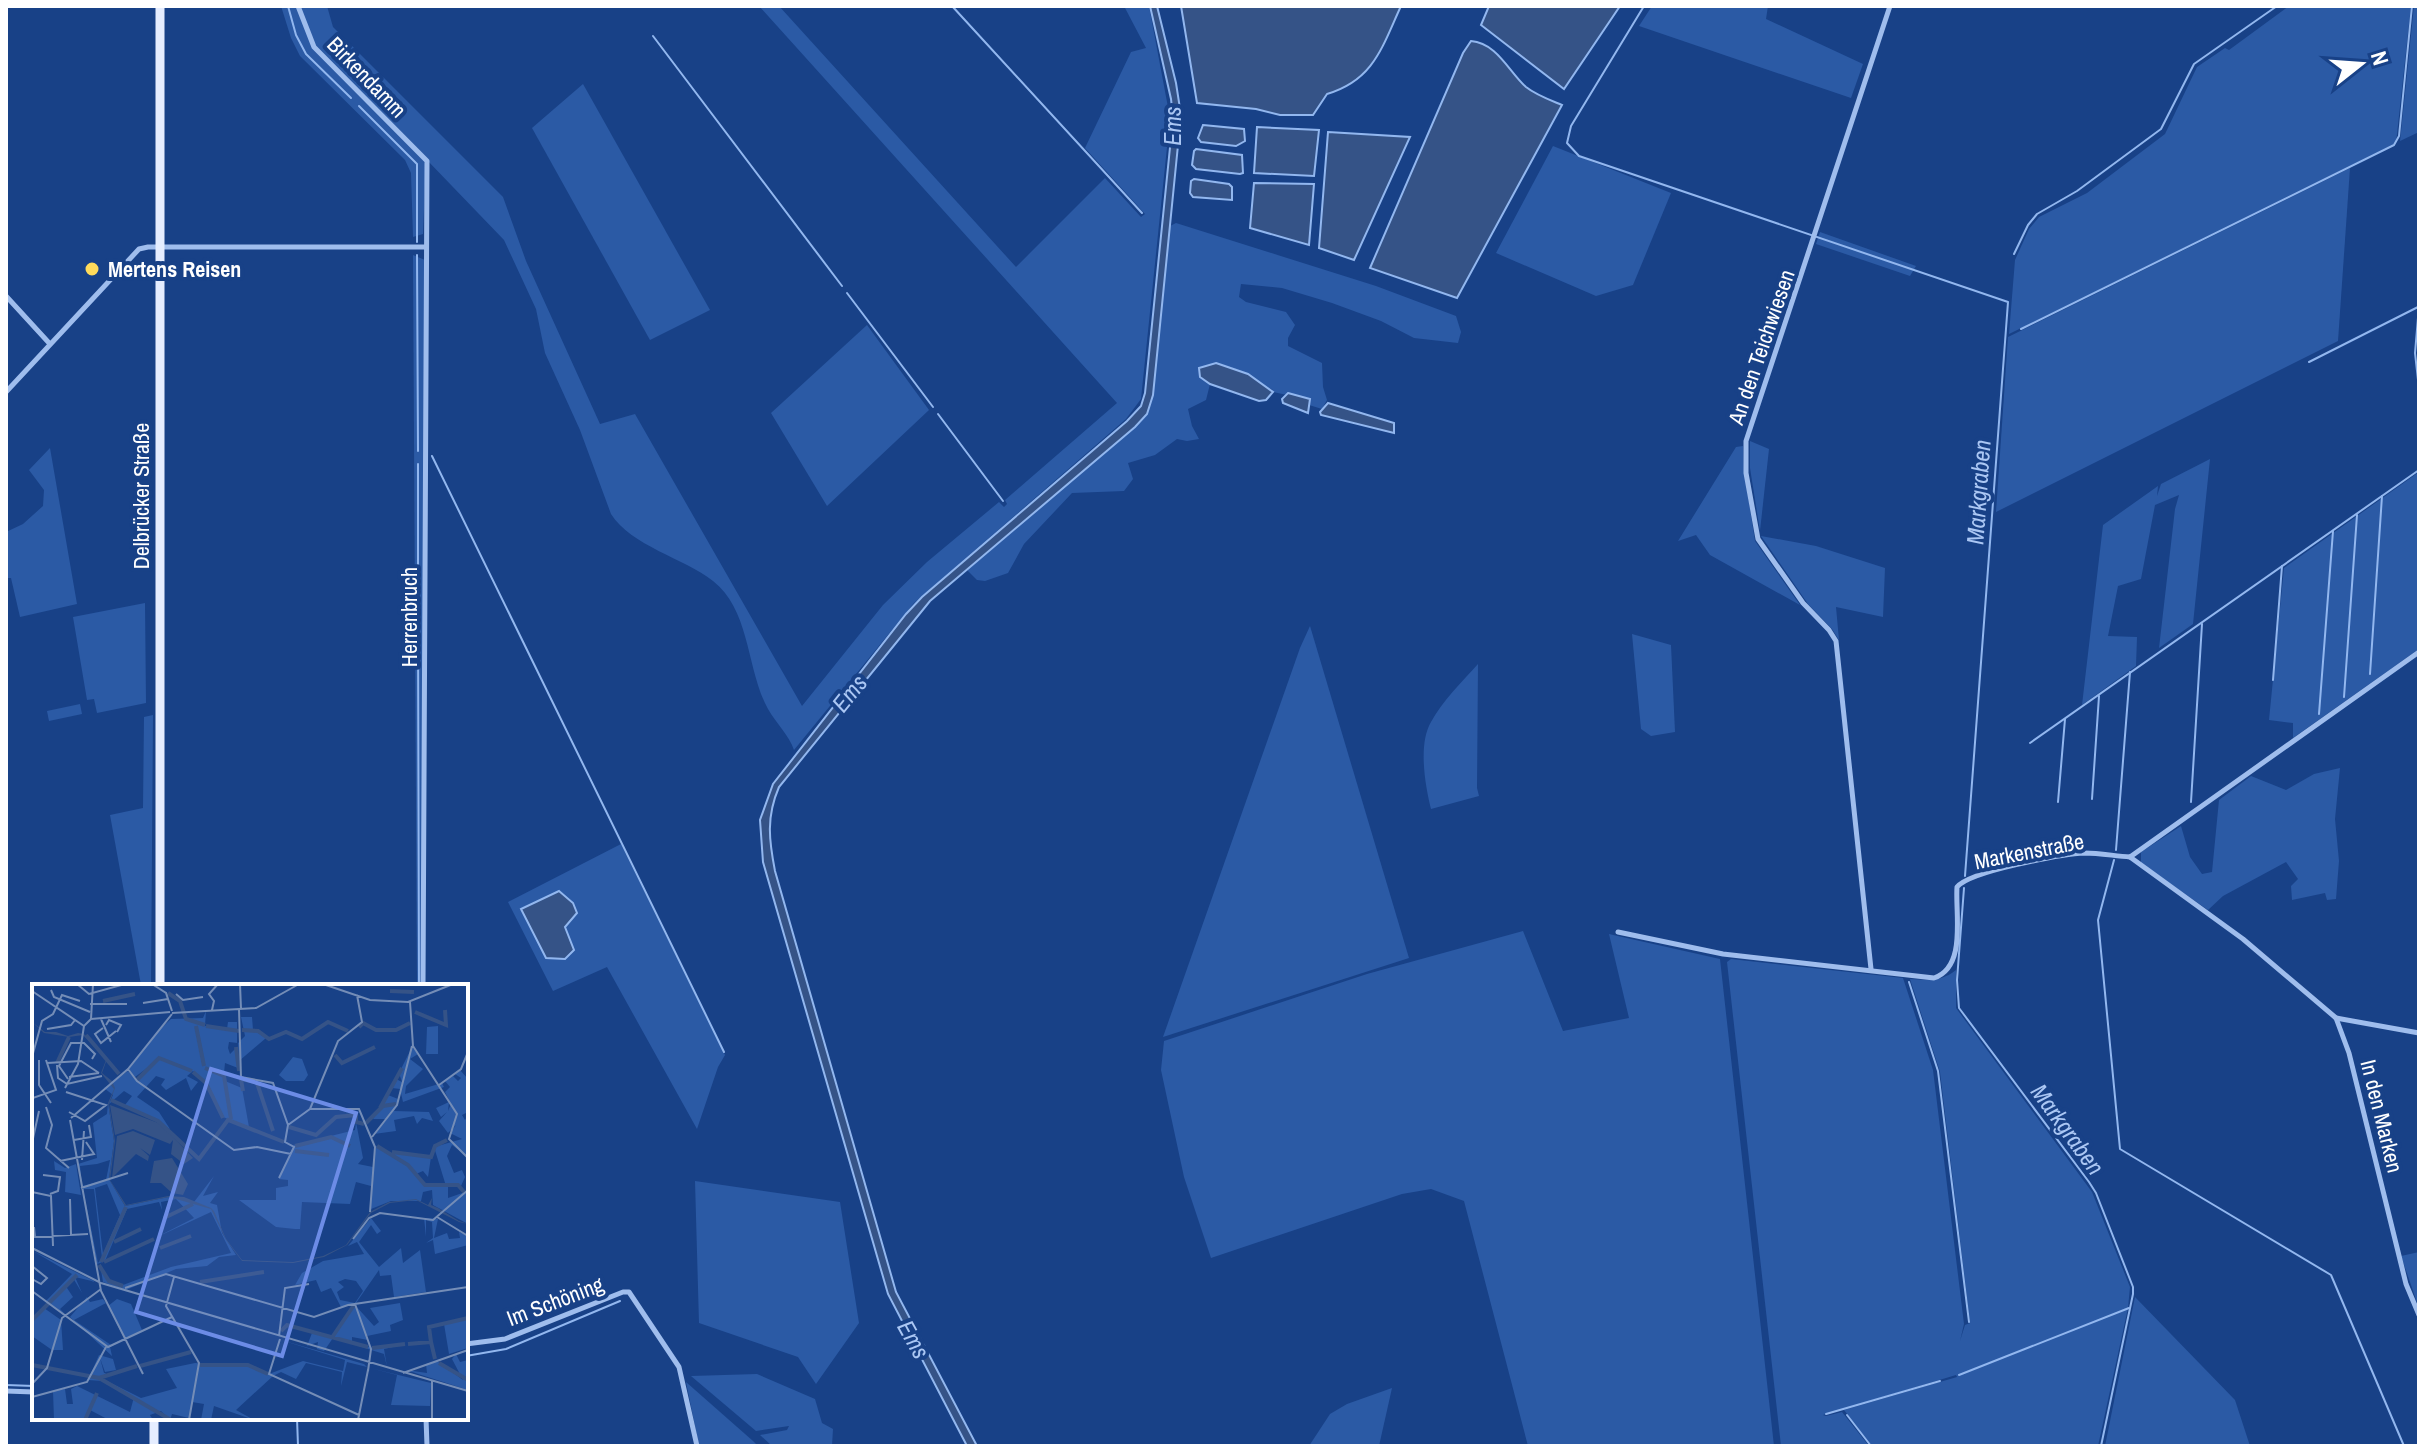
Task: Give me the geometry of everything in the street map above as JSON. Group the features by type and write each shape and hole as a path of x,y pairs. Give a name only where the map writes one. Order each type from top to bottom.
{"main road":[{"name":"Delbrücker Straße","path":"160,6 160,984"},
{"path":"154,1420 154,1446"}],"street":[{"name":"Birkendamm","path":"298,6 314,47 427,161"},
{"name":"An den Teichwiesen","path":"1871,969 1836,641 1803,603 1758,539 1746,473 1746,441 1890,6"},
{"name":"Herrenbruch","path":"423,984 427,161"},
{"path":"6,392 139,249 426,247"},
{"path":"6,296 50,344"},
{"path":"2130,857 2419,652"},
{"name":"Markenstraße","path":"1618,932 1723,954 1934,978 1945,975 1952,964 1956,941 1957,887 1962,880 2085,853 2130,857"},
{"name":"In den Marken","path":"2130,857 2243,939 2336,1018 2349,1053 2406,1284 2419,1315"},
{"name":"In den Marken","path":"2336,1018 2419,1033"},
{"name":"Im Schöning","path":"468,1344 505,1339 629,1292 679,1367 697,1446"},
{"path":"6,1391 32,1392"},
{"path":"426,1420 427,1446"}],"shaded area":[{"path":"281,6 327,6 333,27 503,197 526,261 600,424 635,414 802,706 883,605 927,562 999,502 1004,507 1007,504 1005,500 1117,403 759,6 779,6 1016,267 1105,178 1141,217 1145,214 1085,148 1131,52 1146,48 1124,6 1149,6 1170,118 1141,399 1126,419 914,603 794,750 768,709 741,624 725,593 701,573 631,535 611,514 580,430 545,353 536,309 504,240 426,159 423,234 413,237 411,173 405,160 300,56"},
{"path":"1652,6 1768,6 1766,19 1863,64 1851,98 1639,26"},
{"path":"2289,6 2411,6 2396,143 2009,334 2015,260 2029,229 2039,217 2087,193 2165,134 2197,67 2225,48 2229,50"},
{"path":"2414,6 2419,6 2419,132 2400,141"},
{"path":"583,84 710,310 650,340 532,128"},
{"path":"1553,146 1671,193 1633,285 1596,296 1496,253"},
{"path":"2350,168 2338,341 1996,512 2008,337"},
{"path":"1176,223 1376,286 1456,316 1461,332 1458,343 1414,338 1381,321 1282,288 1241,284 1239,297 1246,302 1286,312 1295,325 1288,338 1288,346 1322,363 1327,400 1322,409 1309,405 1309,399 1273,392 1272,389 1200,377 1210,384 1206,400 1188,409 1199,439 1177,439 1155,455 1128,463 1133,479 1124,491 1072,493 1024,544 1008,573 985,581 977,580 967,570 1147,414 1153,394 1170,226"},
{"path":"1820,232 1916,266 1910,276 1816,244"},
{"path":"413,255 425,260 422,984 417,984"},
{"path":"867,325 929,410 827,506 771,413"},
{"path":"1750,441 1769,449 1760,531 1750,468"},
{"path":"1743,446 1755,541 1800,605 1710,555 1696,535 1678,541 1736,447"},
{"path":"50,448 77,604 20,617 11,578 6,578 6,532 23,524 43,506 44,490 29,470"},
{"path":"2210,459 2193,624 2159,648 2179,495 2155,505 2141,579 2118,586 2108,636 2137,637 2136,666 2082,705 2103,525 2158,486 2157,496 2161,484"},
{"path":"2419,472 2419,649 2293,738 2293,723 2269,720 2284,568"},
{"path":"1761,536 1816,546 1885,568 1883,617 1836,607 1839,640 1808,604"},
{"path":"145,603 146,703 97,713 94,699 87,700 73,617"},
{"path":"1310,626 1409,958 1163,1037 1300,648"},
{"path":"1632,634 1671,645 1675,732 1651,736 1641,729"},
{"path":"1478,664 1479,796 1431,809 1424,765 1427,731 1441,706"},
{"path":"80,704 82,714 49,721 47,711"},
{"path":"153,715 151,984 141,984 110,815 143,808 144,717"},
{"path":"2340,768 2335,819 2339,861 2336,899 2327,900 2325,893 2292,900 2291,886 2298,879 2286,862 2223,896 2208,910 2141,863 2141,852 2181,826 2190,857 2202,874 2212,872 2219,800 2251,776 2286,790 2314,774"},
{"path":"621,844 725,1055 697,1129 607,967 553,991 508,902"},
{"path":"1523,931 1563,1031 1629,1018 1609,934 1720,959 1774,1446 1528,1446 1464,1201 1431,1189 1402,1194 1211,1258 1184,1177 1161,1070 1164,1041 1367,974"},
{"path":"1731,959 1903,978 1933,1070 1964,1324 1960,1341 1965,1325 1970,1323 1940,1072 1910,979 1940,978 1956,970 1956,1008 2092,1192 2130,1287 2098,1446 1872,1446 1844,1410 1956,1375 1823,1415 1842,1412 1869,1446 1781,1446 1727,962"},
{"path":"695,1181 840,1202 859,1323 816,1384 798,1357 699,1323"},
{"path":"2419,1252 2419,1308 2401,1256"},
{"path":"2135,1297 2235,1400 2250,1446 2105,1446"},
{"path":"757,1374 815,1399 822,1423 833,1429 832,1446 772,1446 760,1435 787,1430 789,1426 756,1431 691,1376"},
{"path":"686,1382 753,1441 758,1446 699,1446"},
{"path":"1392,1388 1379,1446 1309,1446 1330,1414 1347,1404"}],"water":[{"name":"Ems","path":"1150,6 1157,6 1181,115 1153,395 1147,414 930,601 779,787 770,819 775,871 896,1292 977,1446 967,1446 888,1294 763,862 760,820 773,784 906,614 1141,406 1145,393 1173,118"},
{"path":"1181,6 1401,6 1382,48 1366,71 1343,88 1327,94 1313,115 1280,115 1256,109 1197,103"},
{"path":"1489,6 1620,6 1564,89 1481,25"},
{"path":"1471,41 1495,52 1530,90 1562,105 1457,298 1370,268 1463,53"},
{"path":"1203,125 1244,129 1245,141 1236,146 1201,142 1198,138"},
{"path":"1257,127 1319,130 1314,176 1254,173"},
{"path":"1328,132 1410,137 1354,260 1319,248"},
{"path":"1196,149 1242,155 1243,173 1196,169 1192,165"},
{"path":"1194,179 1229,184 1232,200 1193,197 1190,193"},
{"path":"1254,183 1314,184 1309,245 1250,228"},
{"path":"1216,363 1248,374 1273,392 1266,400 1259,401 1210,384 1200,377 1199,368"},
{"path":"1288,393 1310,399 1308,413 1283,403 1282,399"},
{"path":"1328,403 1394,423 1394,433 1321,415"},
{"path":"559,891 573,903 577,913 565,927 574,950 565,959 546,958 521,909"}],"waterway":[{"path":"288,6 296,35 306,54 351,98"},
{"path":"952,6 1142,213"},
{"path":"1644,6 1571,126 1567,143 1579,156 2008,302 1965,876"},
{"name":"Markgraben","path":"2014,254 2037,214 2077,191 2161,129 2194,64 2277,6"},
{"path":"2021,329 2394,145 2399,136 2412,6"},
{"path":"653,36 842,286"},
{"path":"359,106 417,164 417,242"},
{"path":"417,255 418,451"},
{"path":"847,293 933,407"},
{"path":"2419,306 2415,353 2419,389"},
{"path":"2309,362 2418,307"},
{"path":"938,414 1003,501"},
{"path":"432,456 724,1052"},
{"path":"418,464 418,600"},
{"path":"2030,743 2419,470"},
{"path":"2370,674 2382,496"},
{"path":"2344,697 2357,515"},
{"path":"2319,714 2333,531"},
{"path":"2273,680 2282,566"},
{"path":"418,618 419,984"},
{"path":"2191,802 2202,624"},
{"path":"2116,850 2130,672"},
{"path":"2092,799 2099,696"},
{"path":"2058,802 2065,719"},
{"path":"2114,860 2098,920 2120,1149 2331,1275 2404,1446"},
{"name":"Markgraben","path":"1964,888 1957,980 1959,1008 2096,1193 2133,1287 2101,1446"},
{"path":"1909,982 1938,1071 1969,1322"},
{"path":"468,1356 506,1349 620,1301"},
{"path":"1959,1375 2129,1308"},
{"path":"1826,1414 1940,1381"},
{"path":"6,1385 32,1386"},
{"path":"1847,1415 1871,1446"},
{"path":"297,1420 298,1446"}],"place":[{"name":"Mertens Reisen","path":"92,269"}]}
